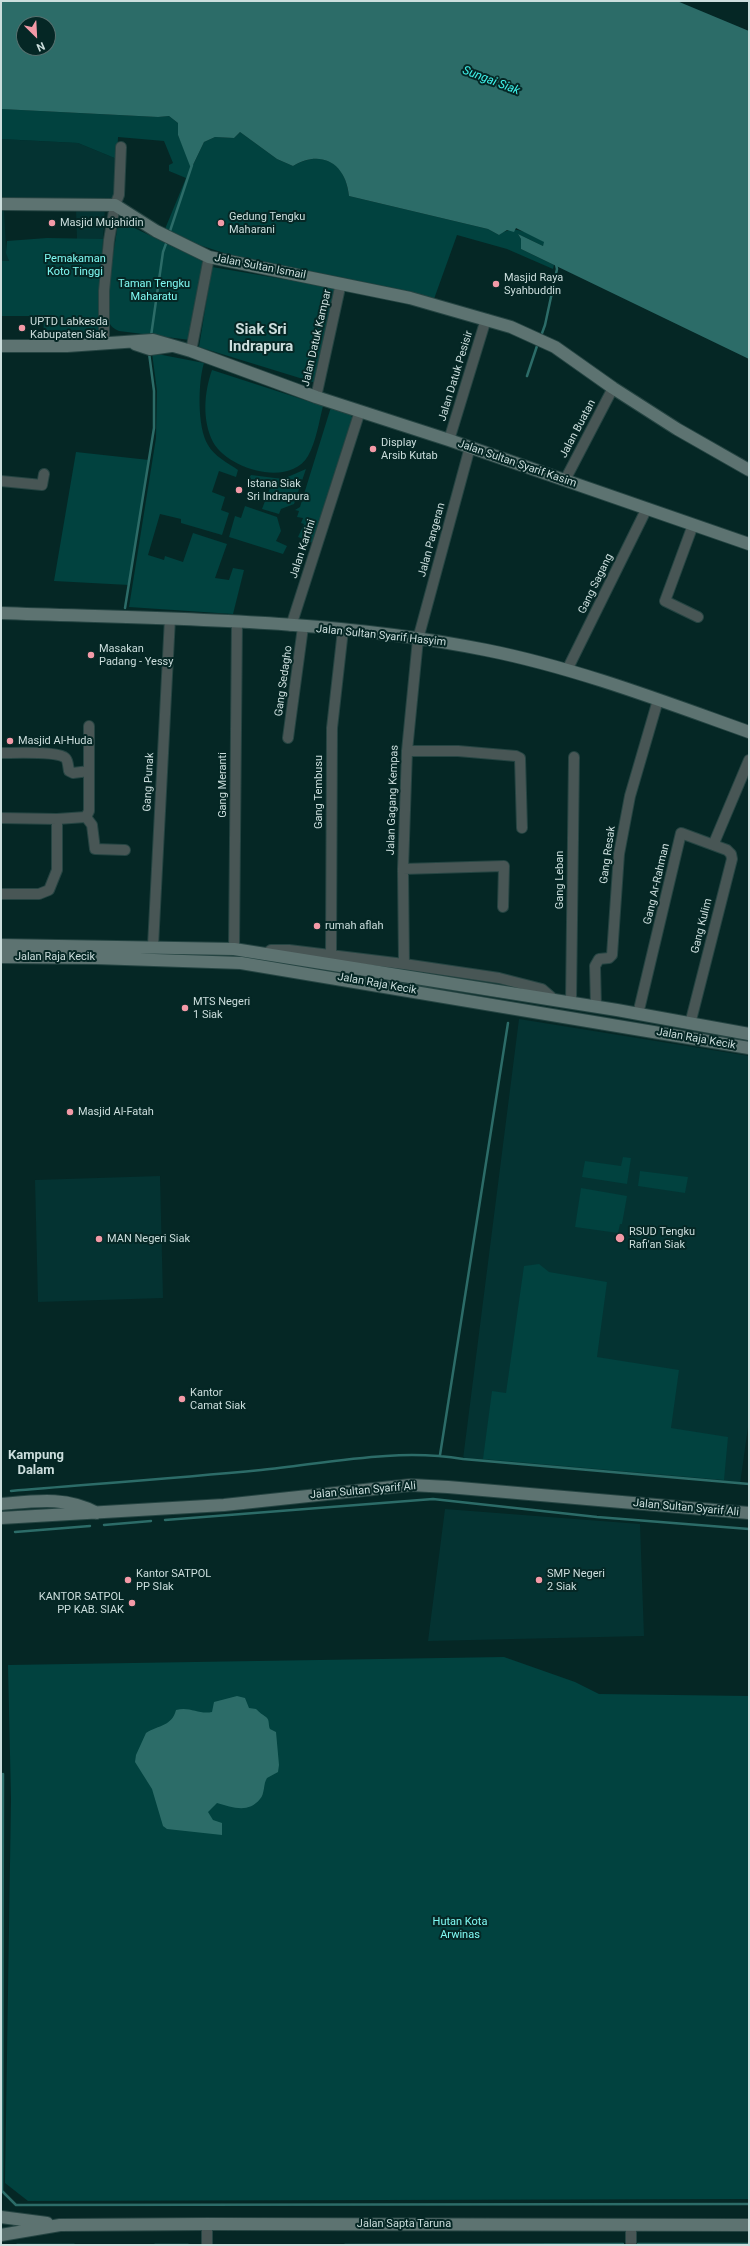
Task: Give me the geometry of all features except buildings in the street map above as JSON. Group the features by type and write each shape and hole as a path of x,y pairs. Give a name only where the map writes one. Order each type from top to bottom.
{"street":[{"path":"104,342 104,291 115,205 119,195 121,147"},
{"path":"1,204 115,205"},
{"name":"Jalan Sultan Ismail","path":"115,205 172,240 209,257 410,298 486,319 530,334 555,347 613,388 677,429 749,470"},
{"path":"191,351 209,257"},
{"name":"Jalan Datuk Kampar","path":"316,397 341,283"},
{"name":"Jalan Datuk Pesisir","path":"449,440 486,319"},
{"name":"Jalan Sultan Syarif Kasim","path":"1,346 67,346 104,342 160,340 171,346 191,351 316,397 470,447 749,544"},
{"name":"Jalan Buatan","path":"565,480 613,388"},
{"name":"Jalan Kartini","path":"297,626 360,411"},
{"name":"Jalan Pangeran","path":"418,639 470,447"},
{"path":"1,481 42,485 44,474"},
{"name":"Gang Sagang","path":"567,670 647,508"},
{"path":"693,525 665,602 698,617"},
{"name":"Jalan Sultan Syarif Hasyim","path":"1,613 170,618 237,622 343,630 418,639 486,650 567,670 749,732"},
{"name":"Gang Punak","path":"153,946 170,618"},
{"name":"Gang Meranti","path":"234,949 237,622"},
{"name":"Gang Sedagho","path":"288,738 297,626"},
{"name":"Gang Tembusu","path":"331,955 332,728 343,630"},
{"name":"Jalan Gagang Kempas","path":"404,964 403,869 407,751 418,639"},
{"name":"Gang Resak","path":"596,1007 595,966 599,959 609,958 612,955 618,854 630,796 658,700"},
{"path":"86,817 89,812 89,726"},
{"path":"407,751 466,752 516,756 520,758 522,768 522,828"},
{"path":"1,753 53,754 64,756 67,760 69,771 73,773 89,771"},
{"name":"Gang Leban","path":"571,1003 574,757"},
{"path":"714,843 749,760"},
{"path":"1,818 57,819 86,817"},
{"path":"86,817 92,825 95,849 125,850"},
{"path":"1,894 39,894 49,890 57,870 57,819"},
{"name":"Gang Ar-Rahman","path":"638,1014 681,833 714,843"},
{"name":"Gang Kulim","path":"690,1024 732,859 731,854 727,850 714,843"},
{"path":"403,869 504,866 503,907"},
{"name":"Jalan Raja Kecik","path":"1,945 241,963 265,960 571,1003 749,1034"},
{"name":"Jalan Raja Kecik","path":"1,957 96,952 153,946 234,949 265,960 749,1048"},
{"path":"265,960 271,950 283,949 404,964 499,978 534,986 547,992 556,1001"},
{"name":"Jalan Sultan Syarif Ali","path":"1,1518 224,1505 411,1485 749,1513"},
{"path":"1,1504 67,1501 85,1506 98,1513"},
{"path":"1,2217 60,2225"},
{"path":"207,2224 207,2245"},
{"path":"1,2235 60,2225"},
{"name":"Jalan Sapta Taruna","path":"60,2225 749,2225"},
{"path":"631,2225 631,2245"}],"shaded area":[{"path":"1,139 78,143 117,159 114,198 1,200"},
{"path":"76,208 105,208 103,239 77,239"},
{"path":"1,210 4,210 6,248 9,261 1,261"},
{"name":"RSUD Tengku Rafi'an Siak","path":"519,1019 749,1056 749,1420 740,1484 463,1459"},
{"name":"MAN Negeri Siak","path":"160,1176 163,1298 38,1302 35,1180"},
{"name":"SMP Negeri 2 Siak","path":"445,1509 640,1524 644,1636 428,1641"}],"green space":[{"path":"1,109 158,117 169,116 178,123 178,135 192,167 204,142 215,137 234,138 240,132 277,159 293,166 304,161 314,159 323,159 331,162 343,175 349,196 488,229 499,235 511,230 528,233 545,242 543,246 518,234 521,239 521,249 554,265 553,269 507,249 457,235 434,299 227,254 187,241 165,229 186,178 169,171 169,165 173,163 164,141 118,137 117,159 78,143 1,139"},
{"name":"Taman Tengku Maharatu","path":"124,223 205,262 190,340 119,331 110,325 108,300 110,275 117,229"},
{"name":"Pemakaman Koto Tinggi","path":"47,238 103,239 98,331 91,339 43,340 44,316 1,316 1,261 9,261 6,253 7,241"},
{"path":"212,267 336,288 316,383 199,347"},
{"path":"152,353 204,363 200,393 200,416 204,437 214,453 238,470 236,477 219,471 212,492 225,497 221,510 229,513 222,535 181,523 181,519 160,514 148,555 164,560 165,556 183,562 193,533 227,544 215,578 229,580 233,568 244,570 233,614 129,607 156,438 157,391"},
{"path":"212,370 323,406 311,450 299,466 287,471 274,473 259,471 245,467 221,452 209,434 206,416 205,406 207,388"},
{"path":"331,407 351,415 353,419 313,543 298,537 304,524 301,523 303,518 297,517 299,511 295,510 300,507"},
{"path":"76,452 149,460 129,585 54,581"},
{"path":"306,469 294,504 281,509 279,514 262,509 270,488 247,481 251,475 283,479"},
{"path":"245,506 277,517 281,531 276,541 287,546 283,554 229,537 235,516 241,518"},
{"path":"623,1157 631,1158 627,1184 582,1177 585,1161 621,1166"},
{"path":"640,1171 688,1177 685,1193 638,1186"},
{"path":"581,1188 627,1196 622,1224 620,1224 618,1233 575,1227"},
{"path":"539,1264 549,1272 607,1282 597,1357 679,1370 671,1428 728,1437 724,1480 483,1459 492,1391 506,1393 524,1266"},
{"name":"Hutan Kota Arwinas","path":"504,1657 575,1682 599,1694 749,1696 749,2199 28,2201 5,2183 11,1799 8,1665"}],"water":[{"name":"Sungai Siak","path":"1,1 677,1 749,31 749,359 521,249 521,239 518,234 543,246 544,242 516,228 514,232 507,230 499,235 488,229 349,196 343,175 330,162 322,159 303,161 293,166 277,159 240,132 234,138 215,137 204,142 192,167 190,166 178,135 178,123 169,116 158,117 1,109"},
{"path":"237,1696 245,1698 249,1708 256,1709 266,1717 270,1729 276,1732 279,1765 278,1772 267,1778 262,1797 250,1807 240,1808 217,1803 208,1812 213,1820 222,1823 222,1835 167,1829 163,1826 152,1789 135,1762 136,1755 146,1733 168,1722 176,1710 186,1709 207,1713 212,1712 214,1702"}],"waterway":[{"path":"169,234 192,165"},
{"path":"151,336 163,252 167,241"},
{"path":"541,336 545,325 557,269 556,264"},
{"path":"527,376 538,343"},
{"path":"125,608 154,428 154,391 149,353"},
{"path":"440,1455 508,1023"},
{"path":"11,1491 261,1470 362,1458 413,1455 749,1484"},
{"path":"165,1520 433,1499 597,1517 749,1529"},
{"path":"104,1525 151,1521"},
{"path":"15,1532 90,1526"},
{"path":"3,1774 2,2191 16,2205 749,2204"},
{"path":"345,2245 623,2244"},
{"path":"638,2244 749,2244"},
{"path":"17,2245 74,2245"},
{"path":"155,2245 188,2245"}],"place":[{"name":"Masjid Mujahidin","path":"52,223"},
{"name":"Gedung Tengku Maharani","path":"221,223"},
{"name":"Masjid Raya Syahbuddin","path":"496,284"},
{"name":"UPTD Labkesda Kabupaten Siak","path":"22,328"},
{"name":"Display Arsib Kutab","path":"373,449"},
{"name":"Istana Siak Sri Indrapura","path":"239,490"},
{"name":"Masakan Padang - Yessy","path":"91,655"},
{"name":"Masjid Al-Huda","path":"10,741"},
{"name":"rumah aflah","path":"317,926"},
{"name":"MTS Negeri 1 Siak","path":"185,1008"},
{"name":"Masjid Al-Fatah","path":"70,1112"},
{"name":"RSUD Tengku Rafi'an Siak","path":"620,1238"},
{"name":"MAN Negeri Siak","path":"99,1239"},
{"name":"Kantor Camat Siak","path":"182,1399"},
{"name":"Kantor SATPOL PP SIak","path":"128,1580"},
{"name":"SMP Negeri 2 Siak","path":"539,1580"},
{"name":"KANTOR SATPOL PP KAB. SIAK","path":"132,1603"}],"district":[{"name":"Siak Sri Indrapura","path":"261,338"},
{"name":"Kampung Dalam","path":"36,1464"}]}
